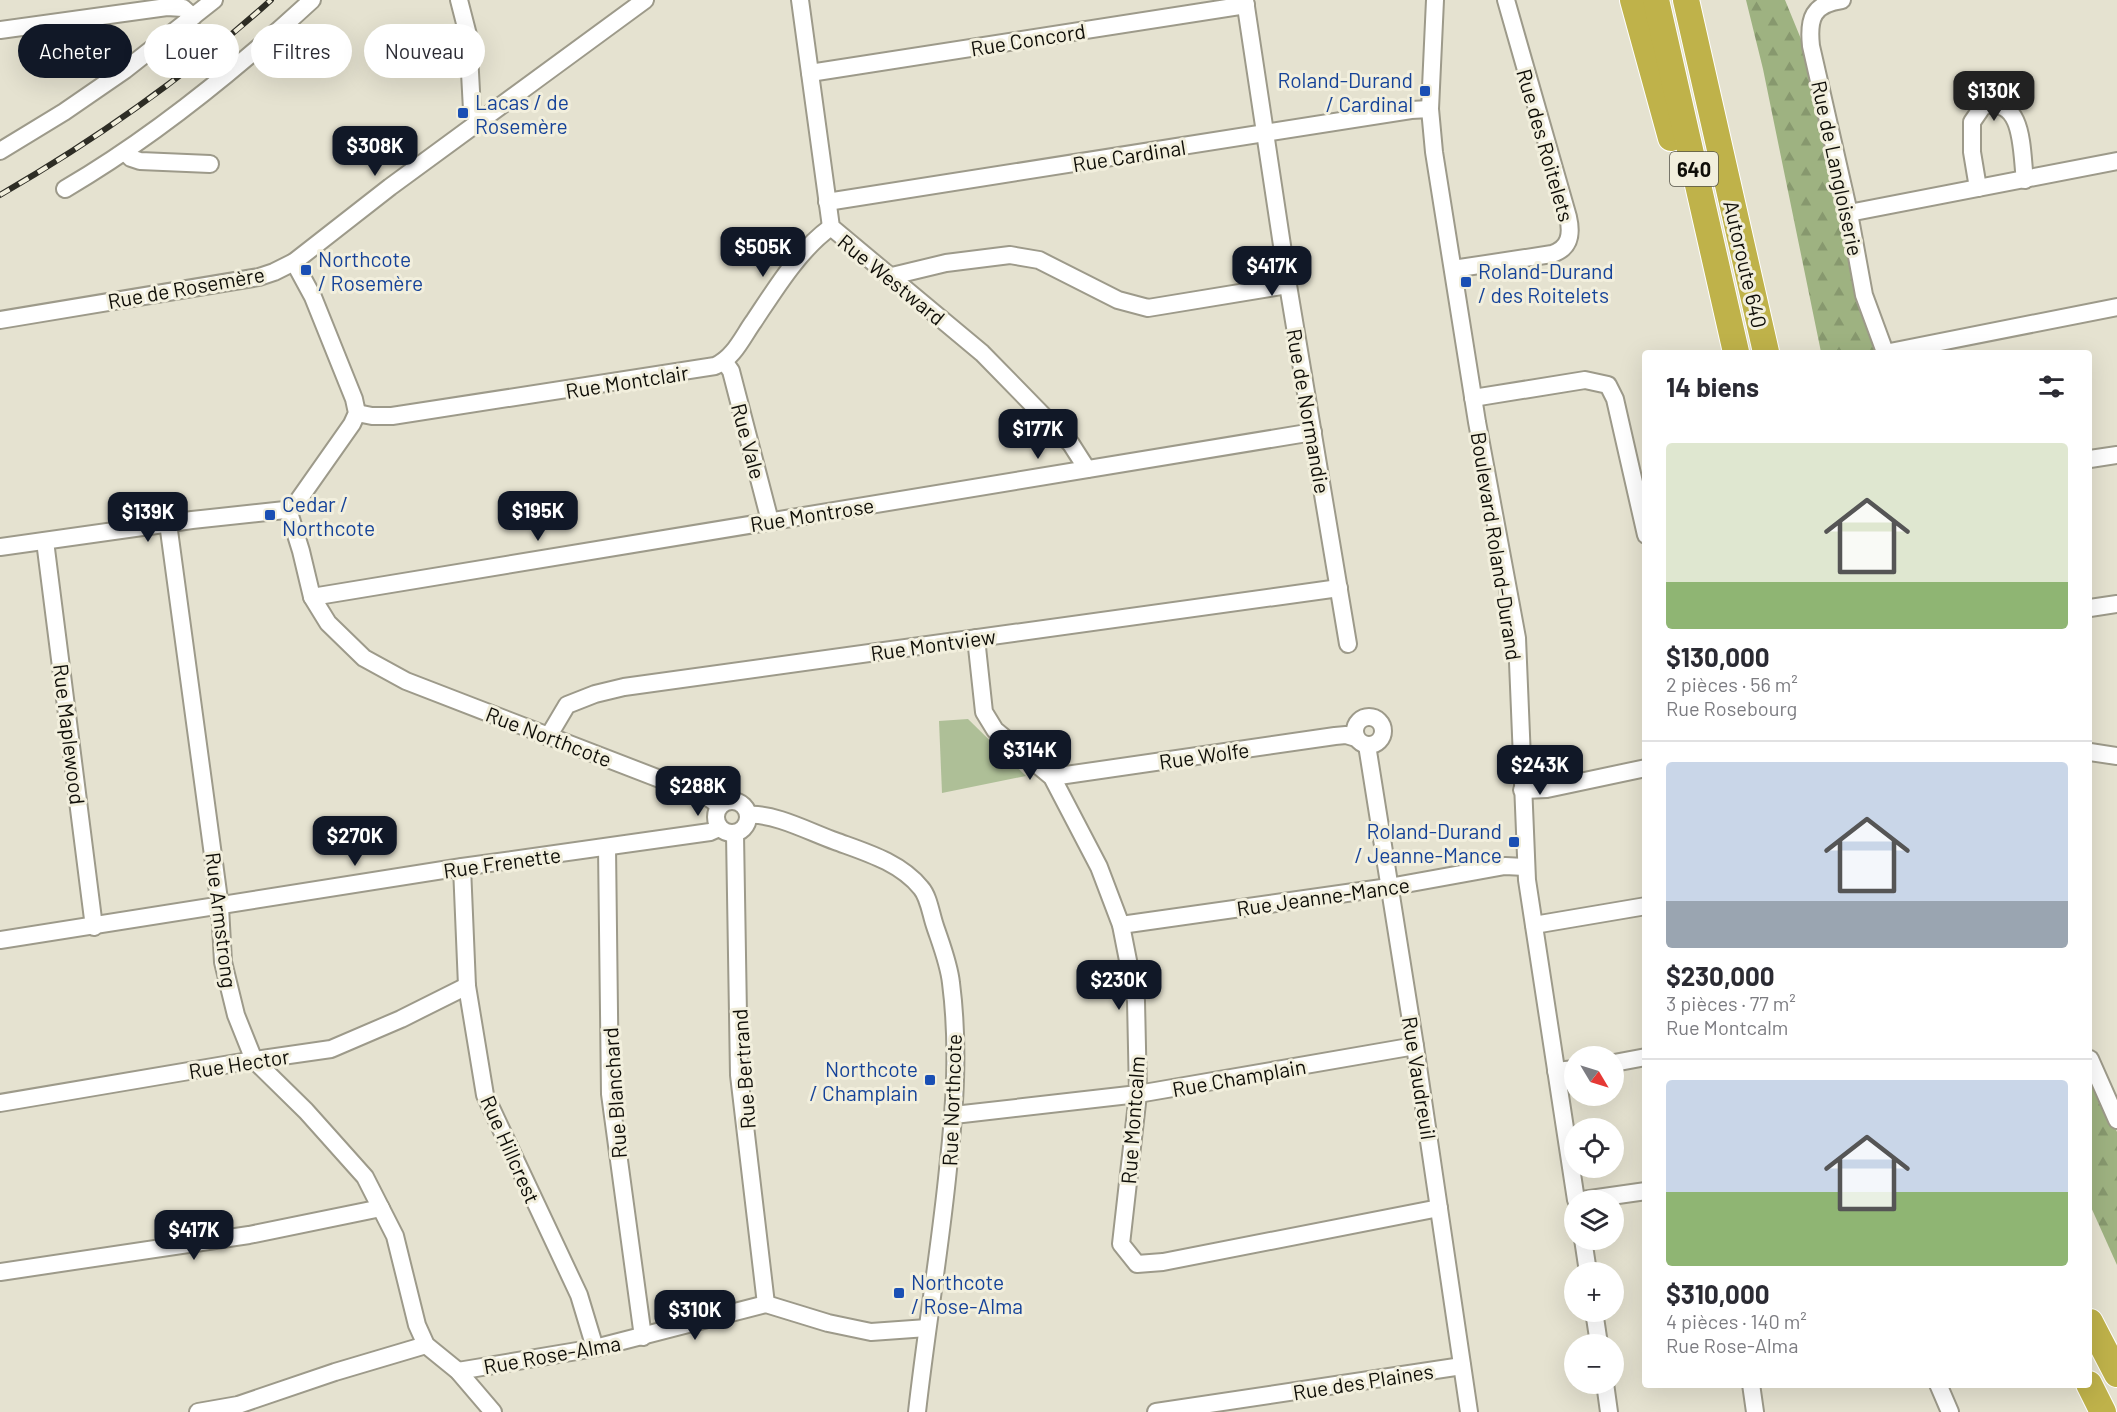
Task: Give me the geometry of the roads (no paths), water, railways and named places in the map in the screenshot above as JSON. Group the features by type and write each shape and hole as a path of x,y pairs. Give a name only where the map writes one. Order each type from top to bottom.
{"highway":[{"path":"1633,0 1659,98 1734,346"},
{"name":"Autoroute 640","path":"1656,0 1734,346"},
{"name":"Autoroute 640","path":"1686,0 1766,350"},
{"path":"1702,0 1731,202"},
{"path":"2092,1326 2117,1374"},
{"path":"2091,1388 2103,1412"}],"street":[{"path":"0,151 111,80 214,0"},
{"path":"65,189 125,152 225,76 312,0"},
{"path":"459,0 469,44 472,110 480,122"},
{"name":"Rue de Rosemère","path":"0,320 274,272 294,262 390,187 645,0"},
{"name":"Rue Westward","path":"800,0 831,227 982,353 1071,444 1087,469"},
{"name":"Boulevard Roland-Durand","path":"1435,0 1430,109 1434,152 1473,398 1517,638 1525,867 1574,1190"},
{"name":"Rue des Roitelets","path":"1453,269 1552,254 1564,247 1570,234 1568,217 1506,0"},
{"name":"Rue de Langloiserie","path":"1842,0 1827,2 1819,8 1809,30 1849,213 1864,295 1884,350"},
{"name":"Rue Concord","path":"810,73 1246,3"},
{"name":"Rue de Normandie","path":"1246,3 1288,285 1348,644"},
{"path":"0,30 166,7 183,8 193,17"},
{"path":"1978,188 1972,152 1972,122 1983,106 1995,103 2005,106 2016,119 2025,180"},
{"name":"Rue Cardinal","path":"827,202 1430,109"},
{"path":"125,152 131,158 140,161 210,164"},
{"path":"1849,213 2117,160"},
{"path":"724,362 793,267 831,227"},
{"path":"892,276 946,263 1010,255 1039,260 1118,300 1148,308 1288,285"},
{"path":"0,547 168,523 288,509 298,501 352,424 357,413 354,399 325,325 294,262"},
{"path":"1900,350 2117,307"},
{"name":"Rue Montclair","path":"357,413 392,416 711,368 724,362"},
{"name":"Rue Vale","path":"724,362 730,371 770,521"},
{"path":"1473,398 1585,380 1608,385 1615,399 1642,517"},
{"name":"Rue Montrose","path":"312,597 1312,432"},
{"path":"2092,459 2117,455"},
{"name":"Rue Northcote","path":"288,509 312,597 328,623 364,658 406,681 710,798 720,806 737,801 745,807 749,815 760,814 871,854 903,871 923,890 951,981 957,1063 954,1115 940,1245 916,1412"},
{"name":"Rue Armstrong","path":"168,523 220,907 224,962 236,1015 254,1060 306,1111 365,1177 395,1236 417,1325 426,1345 458,1371 493,1412"},
{"name":"Rue Maplewood","path":"45,541 94,927"},
{"name":"Rue Montview","path":"548,737 567,705 595,694 624,687 1339,588"},
{"path":"2092,608 2117,604"},
{"name":"Rue Montcalm","path":"976,638 984,712 995,730 1052,777 1100,867 1121,925 1136,1001 1138,1094 1120,1244 1137,1264 1163,1262 1439,1208"},
{"name":"Rue Wolfe","path":"1052,777 1335,736 1346,735 1361,741"},
{"name":"Rue Vaudreuil","path":"1361,741 1389,887 1415,1046 1469,1412"},
{"path":"2092,752 2117,756"},
{"path":"1522,790 1547,789 1642,769"},
{"path":"720,806 715,817 719,828 724,832 735,834 748,824 749,815"},
{"name":"Rue Frenette","path":"0,940 94,927 462,867 710,832 719,828"},
{"name":"Rue Bertrand","path":"735,834 739,1075 766,1304"},
{"name":"Rue Blanchard","path":"607,847 610,1094 643,1337"},
{"name":"Rue Jeanne-Mance","path":"1121,925 1389,887 1505,866 1525,867"},
{"name":"Rue Hillcrest","path":"462,867 467,986 485,1095 579,1295 594,1348"},
{"path":"1534,925 1642,907"},
{"name":"Rue Hector","path":"0,1102 331,1049 401,1019 467,986"},
{"name":"Rue Champlain","path":"954,1115 1138,1094 1415,1046"},
{"path":"1624,1061 1642,1058"},
{"path":"2092,1063 2116,1117"},
{"path":"1556,1071 1564,1070"},
{"path":"1624,1194 1642,1192"},
{"path":"0,1272 249,1235 381,1208"},
{"path":"766,1304 828,1323 871,1332 927,1328"},
{"name":"Rue Rose-Alma","path":"458,1371 594,1348 766,1304"},
{"path":"198,1412 238,1405 335,1372 426,1345"},
{"name":"Rue des Plaines","path":"1156,1412 1462,1366"},
{"path":"1752,1388 1755,1412"},
{"path":"1940,1388 1950,1412"},
{"path":"1607,1394 1609,1412"}],"railway":[{"path":"0,195 141,105 240,28 271,0"}],"place":[{"name":"Roland-Durand / Cardinal","path":"1425,91"},
{"name":"Lacas / de Rosemère","path":"463,113"},
{"name":"Northcote / Rosemère","path":"306,270"},
{"name":"Roland-Durand / des Roitelets","path":"1466,282"},
{"name":"Cedar / Northcote","path":"270,515"},
{"name":"Roland-Durand / Jeanne-Mance","path":"1514,842"},
{"name":"Northcote / Champlain","path":"930,1080"},
{"name":"Northcote / Rose-Alma","path":"899,1293"}]}
